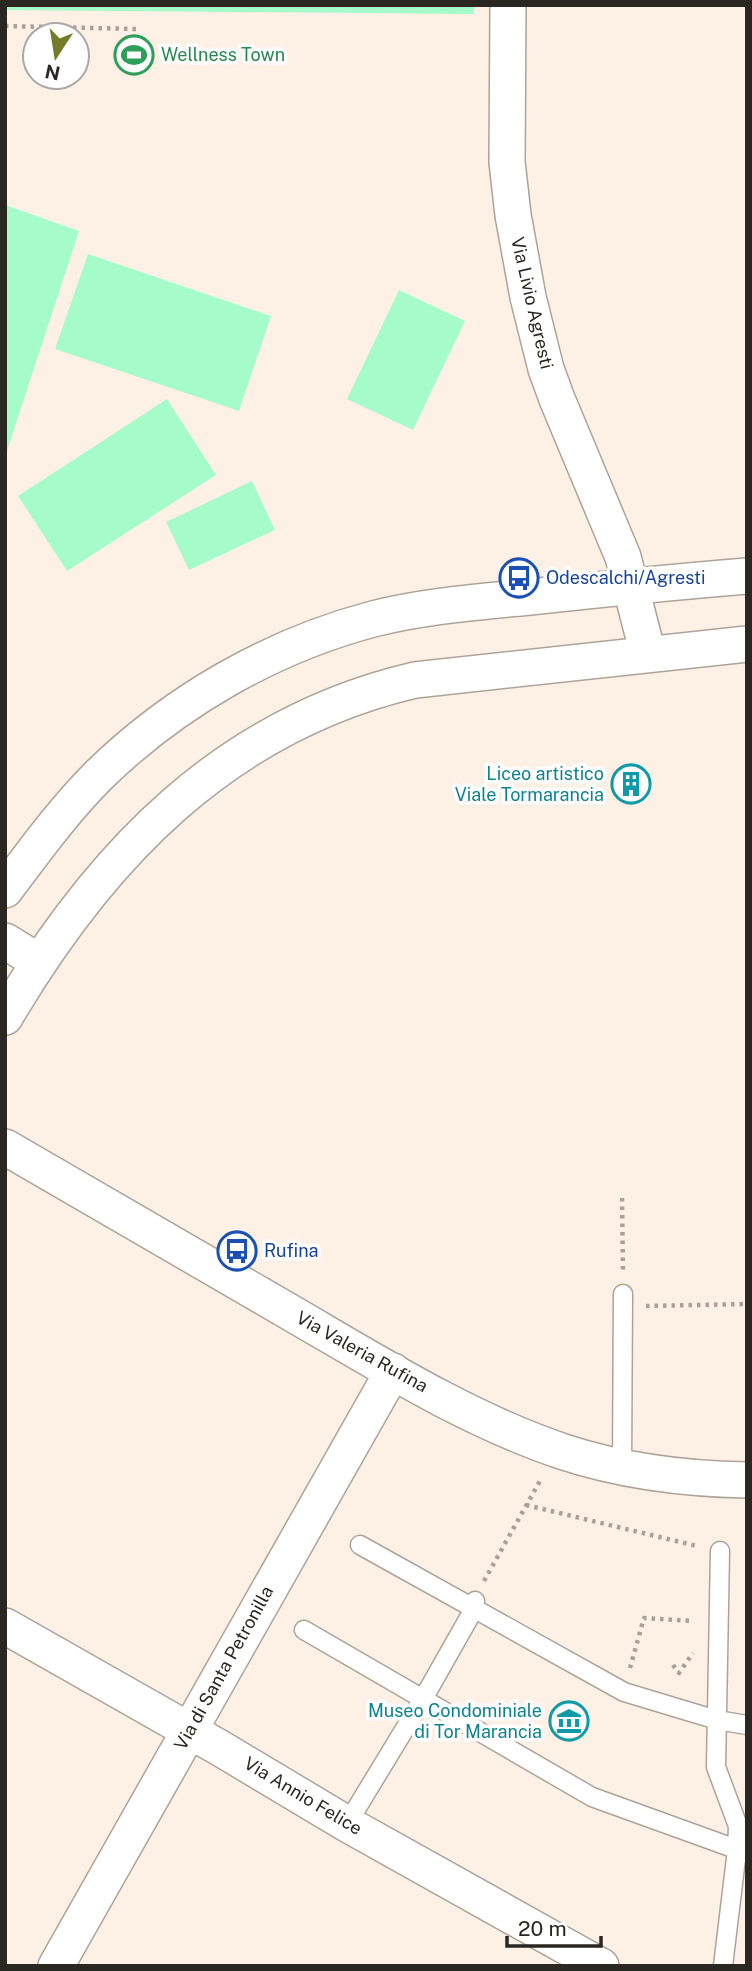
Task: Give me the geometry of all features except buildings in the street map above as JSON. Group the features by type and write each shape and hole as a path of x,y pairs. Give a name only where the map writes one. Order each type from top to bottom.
{"street":[{"name":"Via Livio Agresti","path":"508,5 507,162 513,215 528,298 557,399 623,557 648,653"},
{"path":"5,890 67,810 114,761 182,707 248,667 322,636 374,619 448,606 632,585 747,576"},
{"path":"5,1017 39,962 81,904 113,866 172,807 234,757 295,721 365,693 415,680 747,644"},
{"path":"5,941 39,962"},
{"name":"Via Valeria Rufina","path":"5,1147 393,1371 518,1434 564,1452 622,1467 665,1474 747,1480"},
{"name":"Via di Santa Petronilla","path":"56,1966 393,1371"},
{"name":"Via Annio Felice","path":"5,1626 347,1824 601,1966"}],"lane":[{"path":"622,1467 623,1300"},
{"path":"360,1545 477,1599 624,1692 717,1720 747,1725"},
{"path":"720,1551 716,1767 738,1826 742,1852 723,1966"},
{"path":"347,1824 423,1699 477,1599"},
{"path":"304,1630 592,1797 742,1852"}],"path":[{"path":"5,26 136,29"},
{"path":"622,1198 623,1300 747,1304"},
{"path":"477,1599 542,1478"},
{"path":"526,1505 720,1551"},
{"path":"624,1692 643,1618 719,1622"}],"green space":[{"path":"5,5 474,5 474,14 5,10"},
{"path":"5,205 79,231 5,457"},
{"path":"88,254 271,316 239,411 55,349"},
{"path":"399,290 465,321 413,430 347,399"},
{"path":"167,399 216,475 67,571 18,496"},
{"path":"252,481 275,530 189,570 166,522"}],"place":[{"name":"Wellness Town","path":"134,55"},
{"name":"Odescalchi/Agresti","path":"519,578"},
{"name":"Liceo artistico Viale Tormarancia","path":"631,784"},
{"name":"Rufina","path":"237,1251"},
{"name":"Museo Condominiale di Tor Marancia","path":"569,1721"}]}
